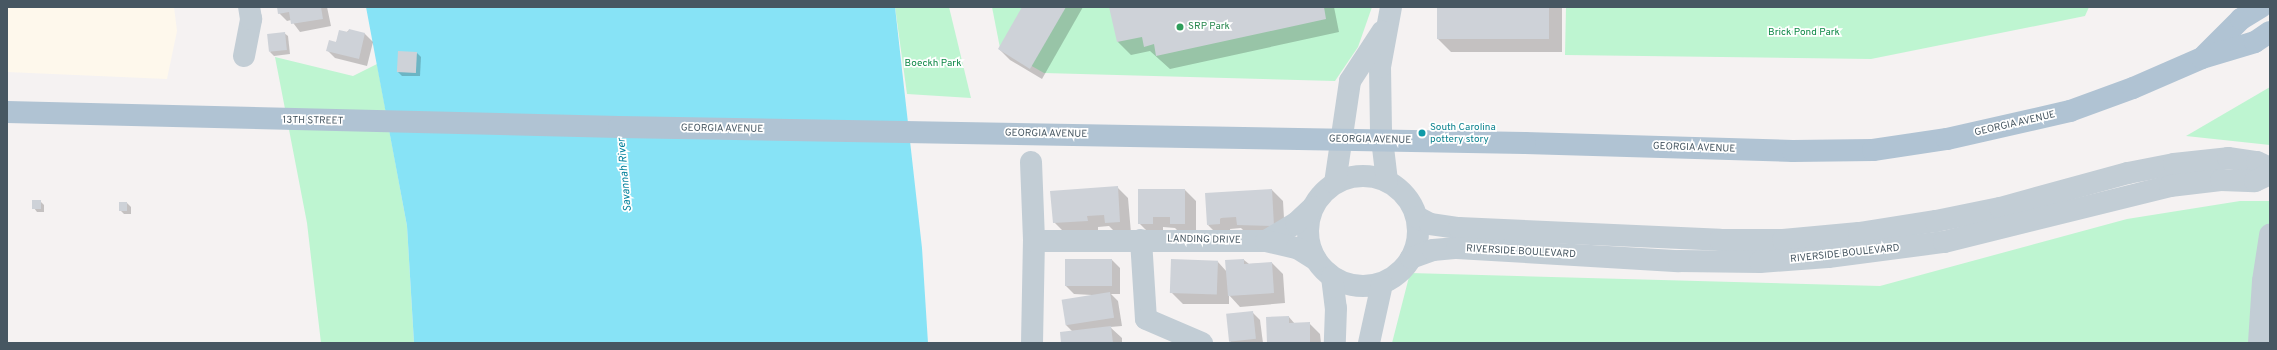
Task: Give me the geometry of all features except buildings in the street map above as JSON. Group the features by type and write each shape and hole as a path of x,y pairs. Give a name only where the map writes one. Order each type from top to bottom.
{"main road":[{"name":"GEORGIA AVENUE","path":"2202,58 2242,19 2261,7"},
{"name":"GEORGIA AVENUE","path":"619,127 1525,143 1793,152 1873,150 1947,139 2070,110 2133,88 2202,58 2254,42 2270,32"},
{"name":"13TH STREET","path":"7,112 293,121 619,127"}],"street":[{"path":"244,56 251,19 249,7"},
{"path":"1387,181 1381,131 1380,67 1389,13"},
{"path":"1335,183 1350,81 1389,13"},
{"name":"RIVERSIDE BOULEVARD","path":"1417,217 1430,224 1459,228 1720,240 1784,240 1860,233 1936,221 2000,208 2128,173 2174,164 2228,158 2257,162 2270,168"},
{"path":"1031,162 1034,241 1032,343"},
{"name":"RIVERSIDE BOULEVARD","path":"1411,258 1434,250 1457,248 1679,261 1760,262 1828,257 1944,242 2170,186 2221,180 2255,181 2270,174"},
{"path":"1362,175 1387,181 1406,196 1417,217 1416,248 1411,258 1405,268 1382,284 1363,287 1342,282 1332,277 1316,260 1308,235 1309,220 1314,207 1322,194 1335,183 1362,175"},
{"path":"1266,241 1296,222 1314,207"},
{"path":"2259,343 2263,281 2270,235"},
{"path":"1141,240 1146,319 1202,343"},
{"name":"LANDING DRIVE","path":"1034,241 1266,241 1297,248 1316,260"},
{"path":"1332,277 1336,308 1335,343"},
{"path":"1369,343 1382,284"}],"shaded area":[{"path":"7,7 174,7 177,31 167,79 7,72"}],"green space":[{"name":"Boeckh Park","path":"895,7 949,7 971,98 907,94"},
{"name":"SRP Park","path":"992,7 1372,7 1358,47 1335,81 1044,73 1000,48"},
{"name":"Brick Pond Park","path":"1566,7 2089,7 2085,16 1871,59 1565,55"},
{"path":"275,57 353,76 377,64 407,226 414,343 321,343 307,223"},
{"path":"2270,87 2270,145 2186,136"},
{"path":"2240,201 2270,201 2270,343 1392,343 1410,273 1880,286 2127,219"}],"water":[{"name":"Savannah River","path":"366,7 895,7 922,248 928,343 414,343 407,226"}],"place":[{"name":"SRP Park","path":"1180,27"},
{"name":"South Carolina pottery story","path":"1422,133"}]}
